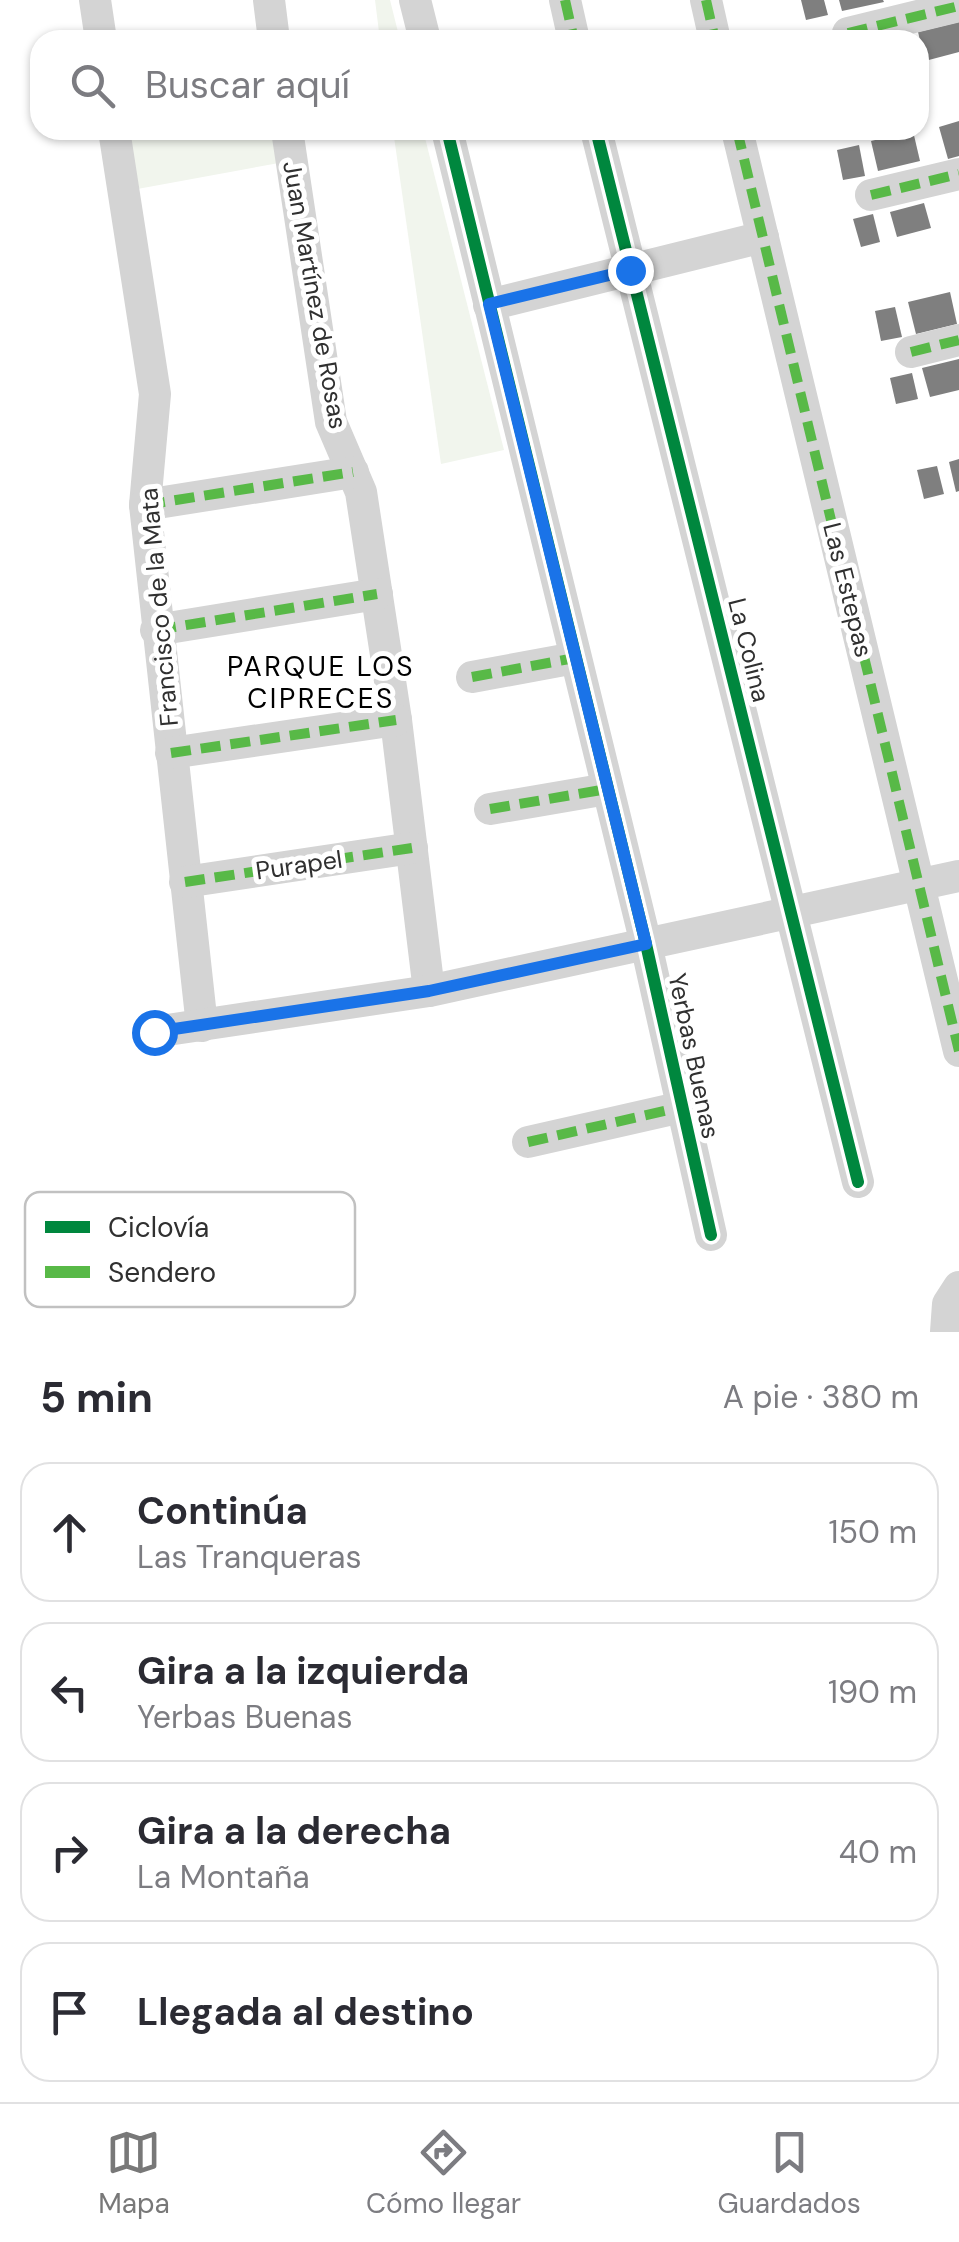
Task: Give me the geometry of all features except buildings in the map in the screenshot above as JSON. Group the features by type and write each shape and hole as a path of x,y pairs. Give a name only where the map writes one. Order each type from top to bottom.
{"street":[{"path":"95,0 100,30"},
{"path":"268,0 272,30"},
{"path":"415,0 422,30"},
{"path":"565,0 572,30"},
{"path":"706,0 714,30"},
{"path":"860,30 959,6"},
{"name":"Francisco de la Mata","path":"116,140 156,394 145,505 202,1026"},
{"name":"Juan Martínez de Rosas","path":"289,140 331,422 361,492 396,720 429,991"},
{"name":"Yerbas Buenas","path":"448,140 646,944 711,1235"},
{"name":"La Colina","path":"598,140 858,1182"},
{"name":"Las Estepas","path":"739,140 959,1050"},
{"path":"870,195 959,174"},
{"path":"489,304 762,237"},
{"path":"911,352 959,340"},
{"path":"145,505 353,472"},
{"path":"156,630 377,594"},
{"path":"472,677 575,658"},
{"path":"171,752 396,720"},
{"path":"490,809 607,789"},
{"name":"Purapel","path":"185,882 412,848"},
{"path":"154,1032 429,991 959,876"},
{"path":"528,1142 682,1107"},
{"path":"946,1332 948,1304 959,1288"}],"shaded area":[{"path":"375,0 390,0 398,30 379,30"},
{"path":"124,140 276,140 279,163 132,190"},
{"path":"394,140 426,140 504,450 441,464"}],"marked path":[{"path":"565,0 572,30"},
{"path":"706,0 713,30"},
{"path":"860,30 959,6"},
{"path":"739,140 959,1051"},
{"path":"871,195 959,174"},
{"path":"911,352 959,340"},
{"path":"145,505 353,472"},
{"path":"156,630 377,594"},
{"path":"472,677 575,658"},
{"path":"171,753 396,720"},
{"path":"490,809 607,789"},
{"path":"185,882 412,848"},
{"path":"528,1142 682,1107"}],"cycle path":[{"path":"449,140 646,944 711,1235"},
{"path":"598,140 858,1182"}],"district":[{"name":"PARQUE LOS CIPRECES","path":"321,682"}],"route":[{"path":"154,1032 429,991 646,944 489,304 630,270"}]}
